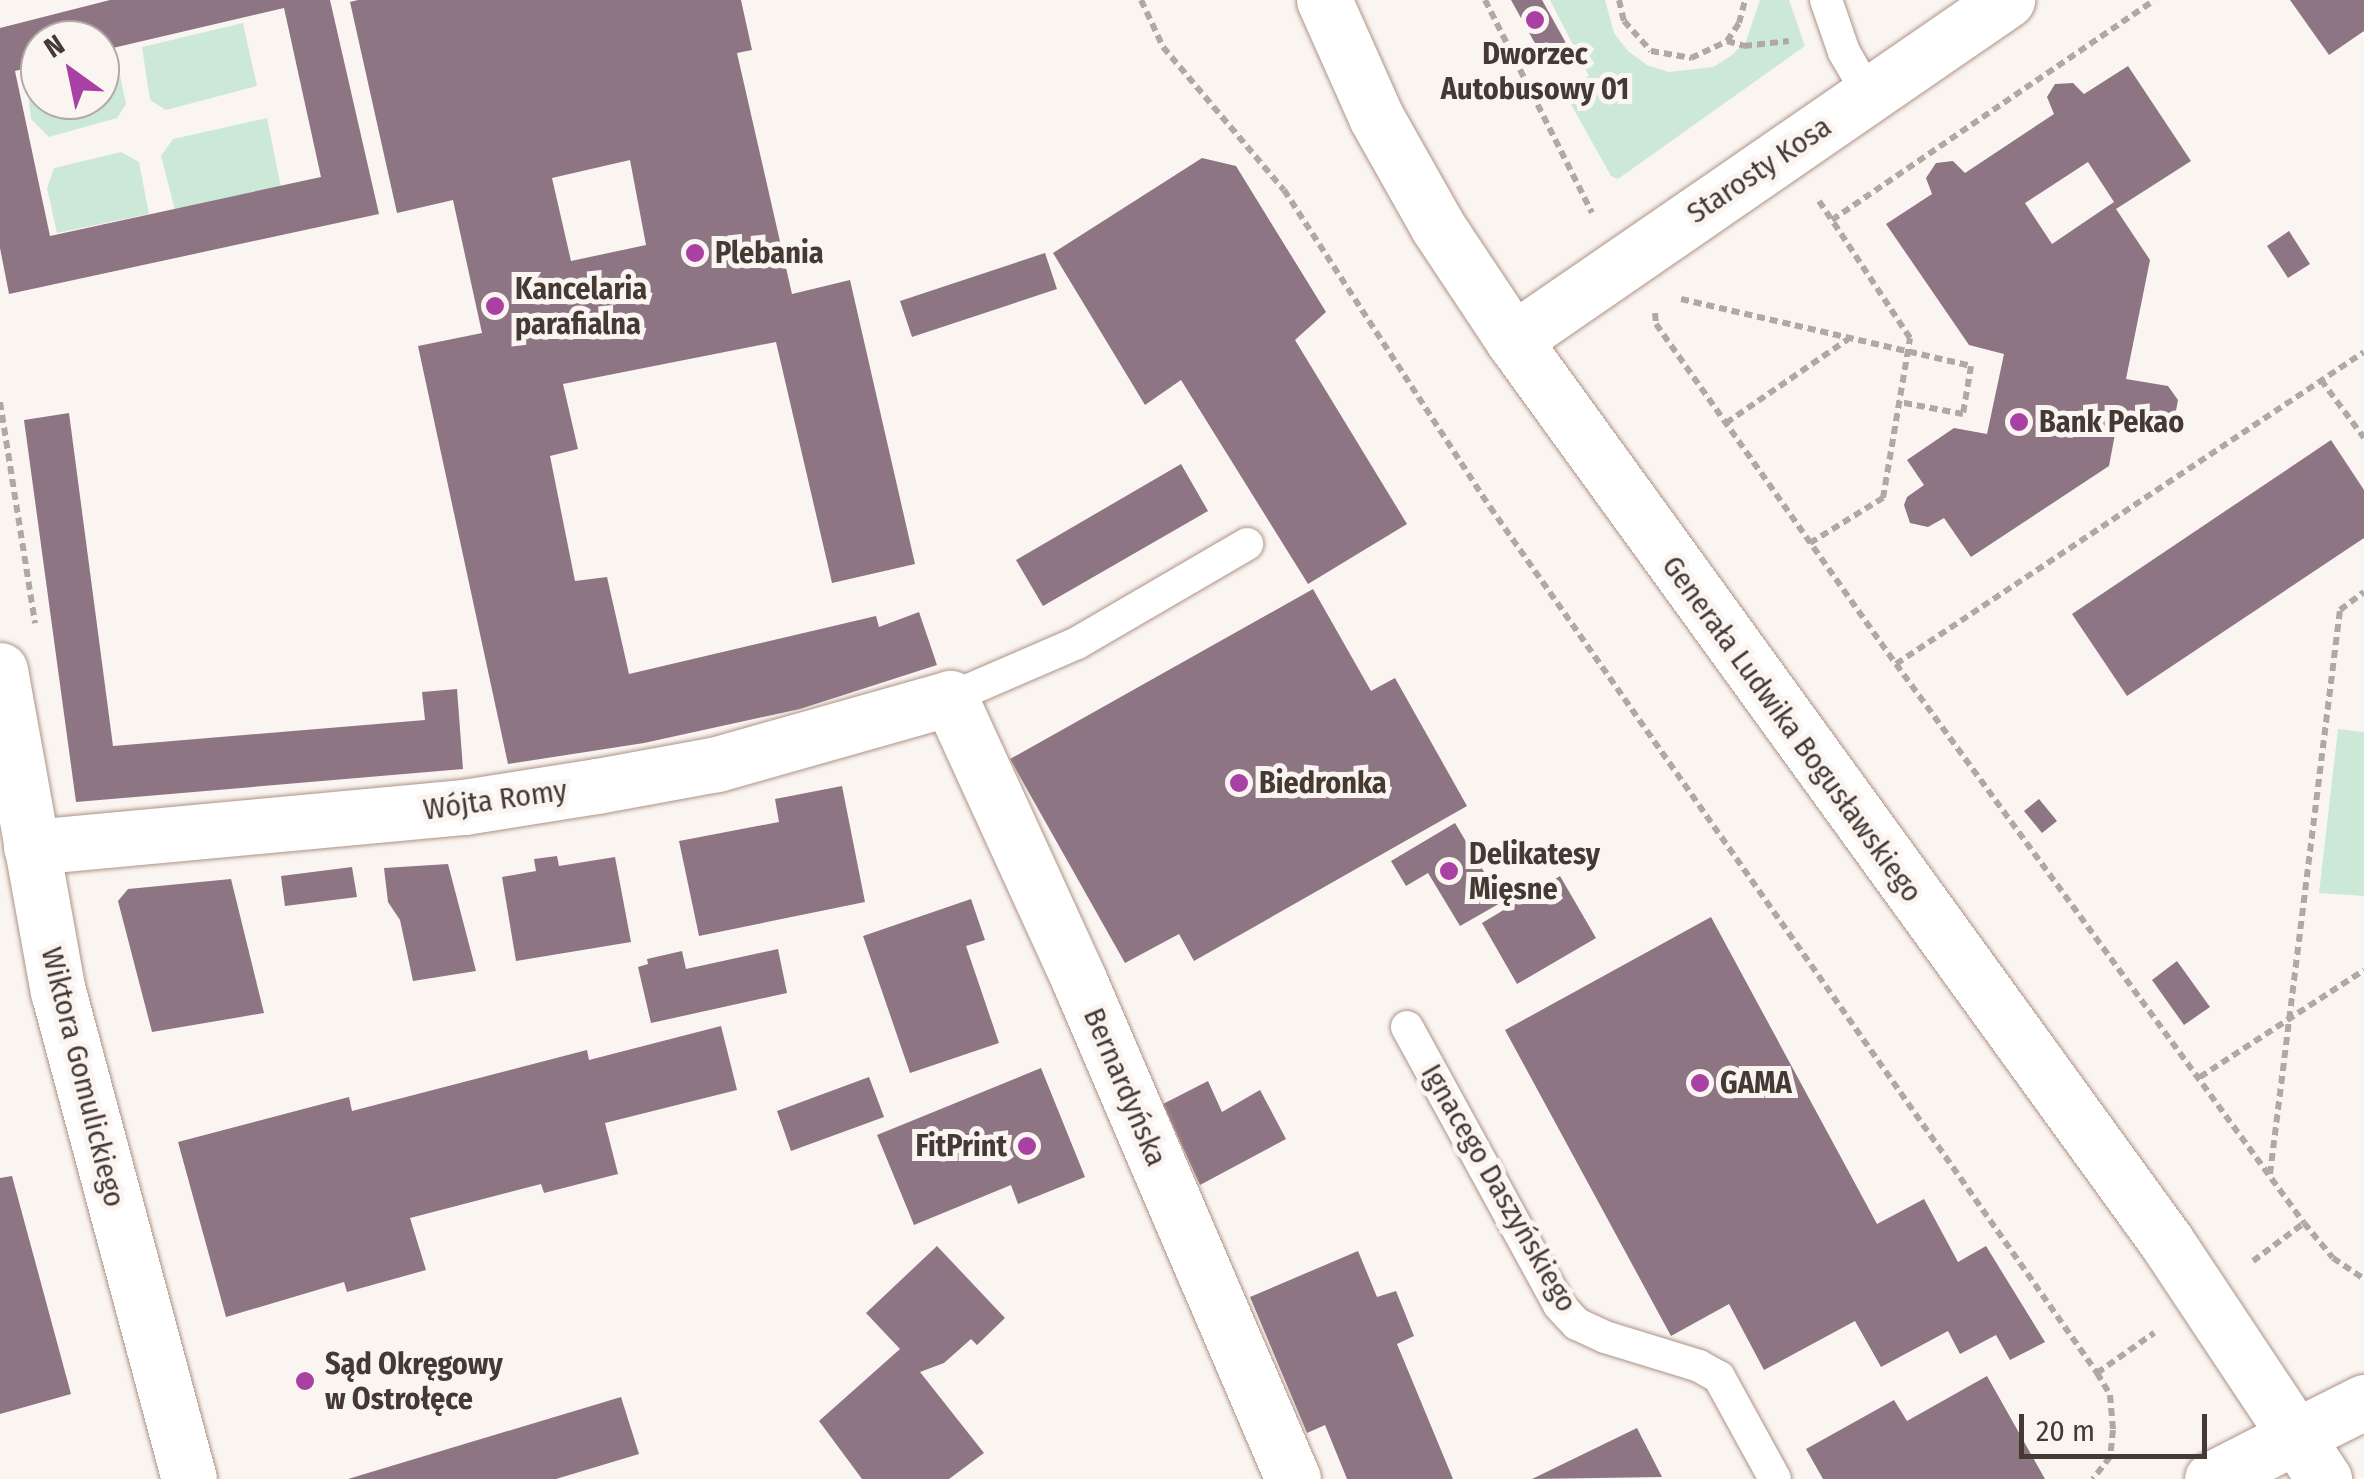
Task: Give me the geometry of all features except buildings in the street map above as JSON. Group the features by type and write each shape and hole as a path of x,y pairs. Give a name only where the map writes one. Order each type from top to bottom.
{"street":[{"name":"Generała Ludwika Bogusławskiego","path":"1324,0 1385,133 1438,227 1513,340 2166,1241 2310,1458"},
{"name":"Starosty Kosa","path":"1513,340 2007,0"},
{"name":"Wiktora Gomulickiego","path":"0,670 58,991 189,1479"},
{"name":"Wójta Romy","path":"31,847 464,807 596,786 717,764 950,698"},
{"name":"Bernardyńska","path":"950,698 1078,980 1294,1479"},
{"path":"2212,1479 2310,1458 2364,1402"}],"lane":[{"path":"1826,0 1839,38 1869,95"},
{"path":"950,698 1078,643 1247,544"},
{"name":"Ignacego Daszyńskiego","path":"1407,1026 1559,1304 1577,1324 1605,1337 1699,1366 1718,1377 1775,1479"}],"path":[{"path":"1141,0 1163,47 1284,190 1490,507 2098,1373 2110,1394 2113,1430 2110,1458 2093,1479"},
{"path":"1485,0 1595,219 1654,307 1656,324 1896,664 2270,1176 2334,1258 2364,1278"},
{"path":"1620,0 1624,21 1651,51 1690,58 1727,41 1739,23 1745,0"},
{"path":"1832,220 2154,0"},
{"path":"1727,41 1744,46 1839,38"},
{"path":"1810,543 1882,498 1910,338 1816,196"},
{"path":"1686,286 1670,297 1971,366 1963,414 1899,402"},
{"path":"1726,423 1848,338"},
{"path":"1896,664 2364,352"},
{"path":"2322,380 2364,438"},
{"path":"2270,1176 2340,610 2364,592"},
{"path":"2200,1077 2364,970"}],"green space":[{"path":"1550,0 1605,0 1614,33 1628,51 1647,65 1669,72 1713,67 1731,56 1746,41 1760,0 1789,0 1805,46 1618,179 1611,176 1563,90 1589,76"},
{"path":"243,23 257,86 166,110 150,100 142,47"},
{"path":"120,76 126,104 120,113"},
{"path":"267,118 281,187 175,210 161,156 173,139"},
{"path":"32,120 110,120 49,137"},
{"path":"121,152 139,162 149,214 57,233 47,188 54,168"},
{"path":"2338,729 2364,732 2364,896 2319,893"}],"place":[{"name":"Dworzec Autobusowy 01","path":"1535,20"},
{"name":"Plebania","path":"695,253"},
{"name":"Kancelaria parafialna","path":"495,306"},
{"name":"Bank Pekao","path":"2019,422"},
{"name":"Biedronka","path":"1239,783"},
{"name":"Delikatesy Mięsne","path":"1449,871"},
{"name":"GAMA","path":"1700,1083"},
{"name":"FitPrint","path":"1027,1146"},
{"name":"Sąd Okręgowy w Ostrołęce","path":"305,1381"}]}
